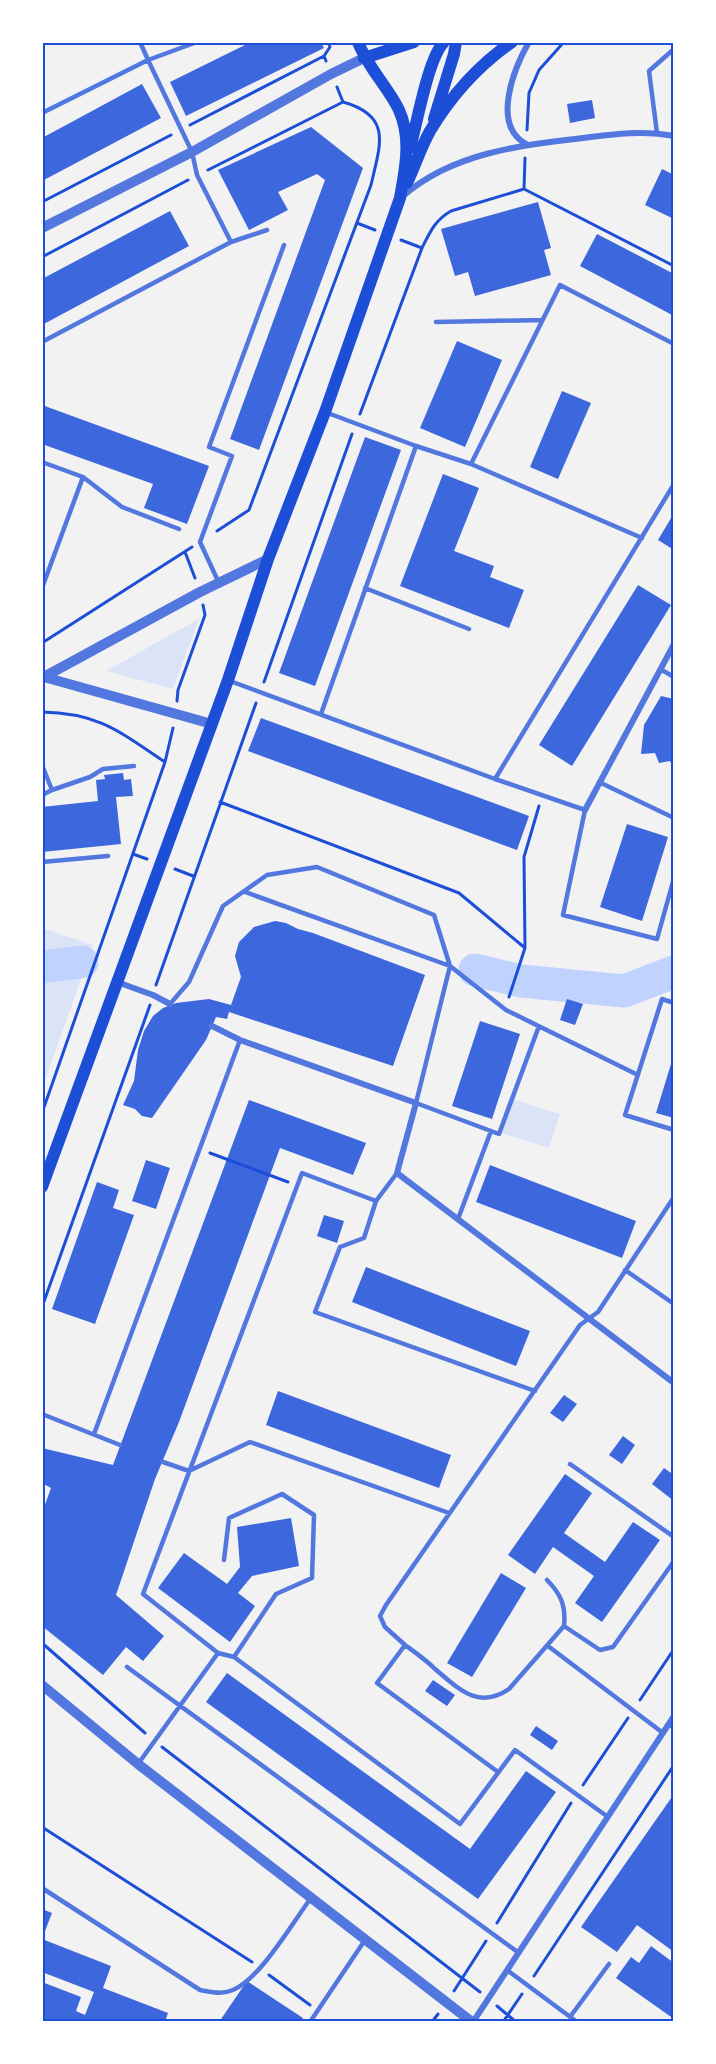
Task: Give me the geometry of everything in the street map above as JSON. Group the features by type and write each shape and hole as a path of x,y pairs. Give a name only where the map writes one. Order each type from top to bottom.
{"main road":[{"path":"358,42 364,58 399,111 407,138 406,163"},
{"path":"364,58 414,42"},
{"path":"400,198 406,163 431,67 438,48 444,42"},
{"path":"42,1187 46,1162 117,982 212,724 268,560 325,412 400,198 430,132 456,42"},
{"path":"430,132 458,92 491,57 512,42"}],"street":[{"path":"526,144 514,135 507,112 510,86 529,42"},
{"path":"42,228 192,152 364,58"},
{"path":"400,198 430,176 462,161 526,144 634,132 657,132 674,136"},
{"path":"43,678 200,592 268,560"},
{"path":"585,810 674,644"},
{"path":"43,678 212,724"},
{"path":"117,982 170,1004"},
{"path":"212,1026 240,1040 416,1103 398,1173 674,1383"},
{"path":"42,1685 138,1764 472,2022 663,1733 671,1726 674,1716"}],"lane":[{"path":"140,42 192,152 196,175 231,242"},
{"path":"42,113 148,60 197,42"},
{"path":"657,132 649,71 674,49"},
{"path":"42,342 231,242 267,230"},
{"path":"219,584 200,542 232,456 208,447 284,245"},
{"path":"471,464 560,285 674,344"},
{"path":"436,322 542,320"},
{"path":"325,412 471,464 642,538"},
{"path":"321,714 416,446"},
{"path":"42,462 83,477 122,507 179,529"},
{"path":"42,588 83,477"},
{"path":"495,779 674,484"},
{"path":"366,588 470,629"},
{"path":"660,669 674,677"},
{"path":"228,680 585,810 563,915 657,939 674,878"},
{"path":"42,765 52,790"},
{"path":"42,795 90,777 104,769 134,766"},
{"path":"599,782 674,818"},
{"path":"42,861 108,856"},
{"path":"170,1004 189,982 223,906 267,875 317,867 434,915 450,966 416,1103 499,1134 539,1026"},
{"path":"245,892 450,966 506,1010 638,1075"},
{"path":"674,1003 662,999 625,1115 674,1130"},
{"path":"94,1434 240,1040"},
{"path":"458,1220 491,1131"},
{"path":"376,1201 302,1173 143,1594 218,1653 234,1657 460,1824 515,1750 608,1817"},
{"path":"398,1173 376,1201 364,1238 340,1247 315,1312 535,1390"},
{"path":"547,1580 558,1591 563,1602 564,1626 510,1689 499,1696 474,1697 461,1690 385,1628 381,1621 382,1610 580,1326 598,1312 674,1197"},
{"path":"625,1270 674,1304"},
{"path":"42,1414 120,1445"},
{"path":"163,1462 189,1471 250,1442 449,1514"},
{"path":"570,1464 674,1538"},
{"path":"224,1560 229,1518 282,1494 314,1515 312,1578 276,1594 234,1657"},
{"path":"564,1626 600,1650 613,1647 674,1562"},
{"path":"405,1645 377,1683 498,1772"},
{"path":"548,1646 663,1733"},
{"path":"138,1764 218,1653"},
{"path":"127,1667 519,1953"},
{"path":"42,1888 200,1990 218,1994 234,1990 261,1968 311,1898"},
{"path":"310,2022 365,1940"},
{"path":"570,2018 609,1964"},
{"path":"507,1970 577,2022"}],"path":[{"path":"42,643 249,510 371,184 381,137 378,125 370,114 358,106 343,102 324,56 330,47 328,42"},
{"path":"524,189 674,266"},
{"path":"42,1307 220,802 356,423 422,248 357,223"},
{"path":"42,1113 165,762 176,713 178,690 205,615 200,592 185,552"},
{"path":"42,712 76,714 96,719 128,735 165,762"},
{"path":"509,997 525,948 524,857 543,795"},
{"path":"220,802 459,893 525,948"},
{"path":"200,1149 297,1185"},
{"path":"42,1643 154,1741 463,1980 577,1794 674,1649"},
{"path":"503,2022 674,1765"},
{"path":"42,1827 261,1968 318,2010"},
{"path":"508,2015 516,2022"}],"shaded area":[{"path":"199,619 173,689 106,671"},
{"path":"42,928 93,945 42,1089"},
{"path":"509,1098 560,1114 549,1148 498,1132"}],"building":[{"path":"251,42 321,42 324,48 186,116 170,82"},
{"path":"142,84 161,118 42,181 42,138"},
{"path":"592,100 595,118 570,123 567,104"},
{"path":"311,127 363,168 259,450 230,439 325,180 317,174 278,192 288,210 249,230 218,170"},
{"path":"662,169 674,175 674,219 645,205"},
{"path":"538,202 551,248 544,250 551,275 475,296 468,272 455,276 441,229"},
{"path":"170,211 189,246 42,325 42,279"},
{"path":"597,234 674,274 674,316 580,266"},
{"path":"457,341 502,360 465,447 420,428"},
{"path":"562,391 591,403 558,479 530,467"},
{"path":"42,405 209,466 187,524 144,508 153,484 42,444"},
{"path":"365,437 401,450 315,686 279,673"},
{"path":"443,474 479,488 454,551 494,566 490,577 524,590 509,628 400,586"},
{"path":"674,513 674,550 658,540"},
{"path":"638,585 671,605 572,766 539,745"},
{"path":"661,696 674,699 674,771 670,761 659,763 655,753 641,754 644,725"},
{"path":"261,718 529,816 517,850 248,751"},
{"path":"123,773 124,780 131,779 133,796 116,797 121,844 42,852 42,807 98,801 96,780 105,779 104,775"},
{"path":"627,824 668,837 642,921 600,907"},
{"path":"275,921 286,923 425,975 393,1066 229,1012 227,1019 216,1017 206,1040 152,1118 142,1116 135,1109 123,1105 134,1081 138,1050 144,1031 153,1016 163,1008 176,1003 209,999 231,1005 241,977 235,956 239,942 254,927"},
{"path":"567,999 583,1004 575,1025 560,1020"},
{"path":"480,1021 520,1034 492,1119 452,1106"},
{"path":"674,1054 674,1118 656,1113"},
{"path":"249,1100 366,1143 353,1175 280,1148 179,1422 155,1479 116,1595 164,1636 143,1661 126,1647 103,1675 42,1626 42,1513 51,1488 42,1483 42,1448 113,1465"},
{"path":"146,1160 170,1168 156,1209 132,1201"},
{"path":"490,1165 636,1221 622,1258 476,1202"},
{"path":"97,1182 119,1190 113,1208 134,1215 95,1324 52,1309"},
{"path":"324,1215 344,1221 337,1243 317,1236"},
{"path":"366,1267 530,1331 516,1366 352,1302"},
{"path":"278,1391 451,1455 439,1488 266,1425"},
{"path":"564,1395 577,1404 563,1422 550,1413"},
{"path":"623,1436 635,1445 622,1464 609,1455"},
{"path":"664,1468 674,1475 674,1501 652,1484"},
{"path":"565,1474 592,1493 564,1533 605,1562 633,1522 660,1540 602,1622 575,1603 594,1576 553,1547 535,1574 508,1555"},
{"path":"291,1518 299,1566 252,1576 238,1593 255,1606 230,1642 158,1588 184,1553 227,1584 240,1567 237,1527"},
{"path":"501,1573 526,1588 472,1677 447,1663"},
{"path":"227,1673 470,1849 526,1771 556,1792 478,1899 206,1702"},
{"path":"433,1680 455,1695 447,1706 425,1691"},
{"path":"536,1726 558,1741 552,1750 530,1735"},
{"path":"674,1794 674,1952 637,1925 617,1952 581,1927"},
{"path":"42,1909 52,1913 42,1939"},
{"path":"42,1939 111,1966 103,1988 168,2013 165,2022 42,2022 42,1982 81,1997 76,2011 85,2015 94,1992 42,1972"},
{"path":"651,1946 674,1963 674,2019 616,1978 631,1957 639,1963"},
{"path":"247,1981 303,2018 300,2022 219,2022"}],"waterway":[{"path":"42,967 82,962"},
{"path":"475,970 521,981 624,991 674,972"}]}
